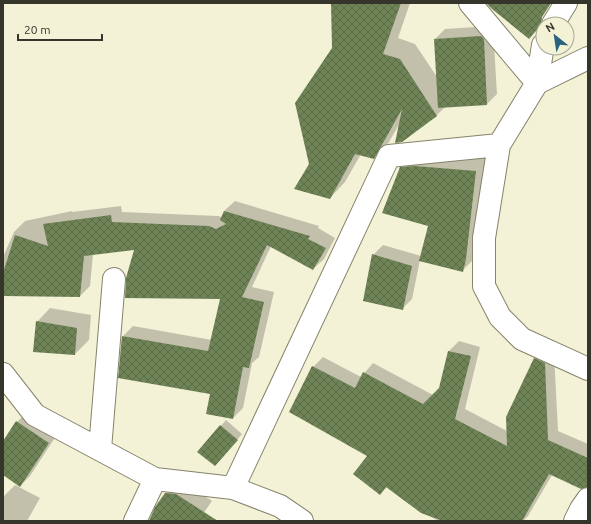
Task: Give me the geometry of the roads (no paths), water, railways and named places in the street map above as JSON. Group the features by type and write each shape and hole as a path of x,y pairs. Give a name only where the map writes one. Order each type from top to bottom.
{"street":[{"path":"470,3 537,83"},
{"path":"559,16 566,3"},
{"path":"541,56 537,83 499,145 484,238 484,286 500,316 522,339 588,369"},
{"path":"537,83 588,58"},
{"path":"233,488 389,156 499,145"},
{"path":"100,449 114,279"},
{"path":"3,374 35,415 155,479 233,488 280,506 302,521"},
{"path":"135,521 155,479"},
{"path":"575,521 588,499"}]}
